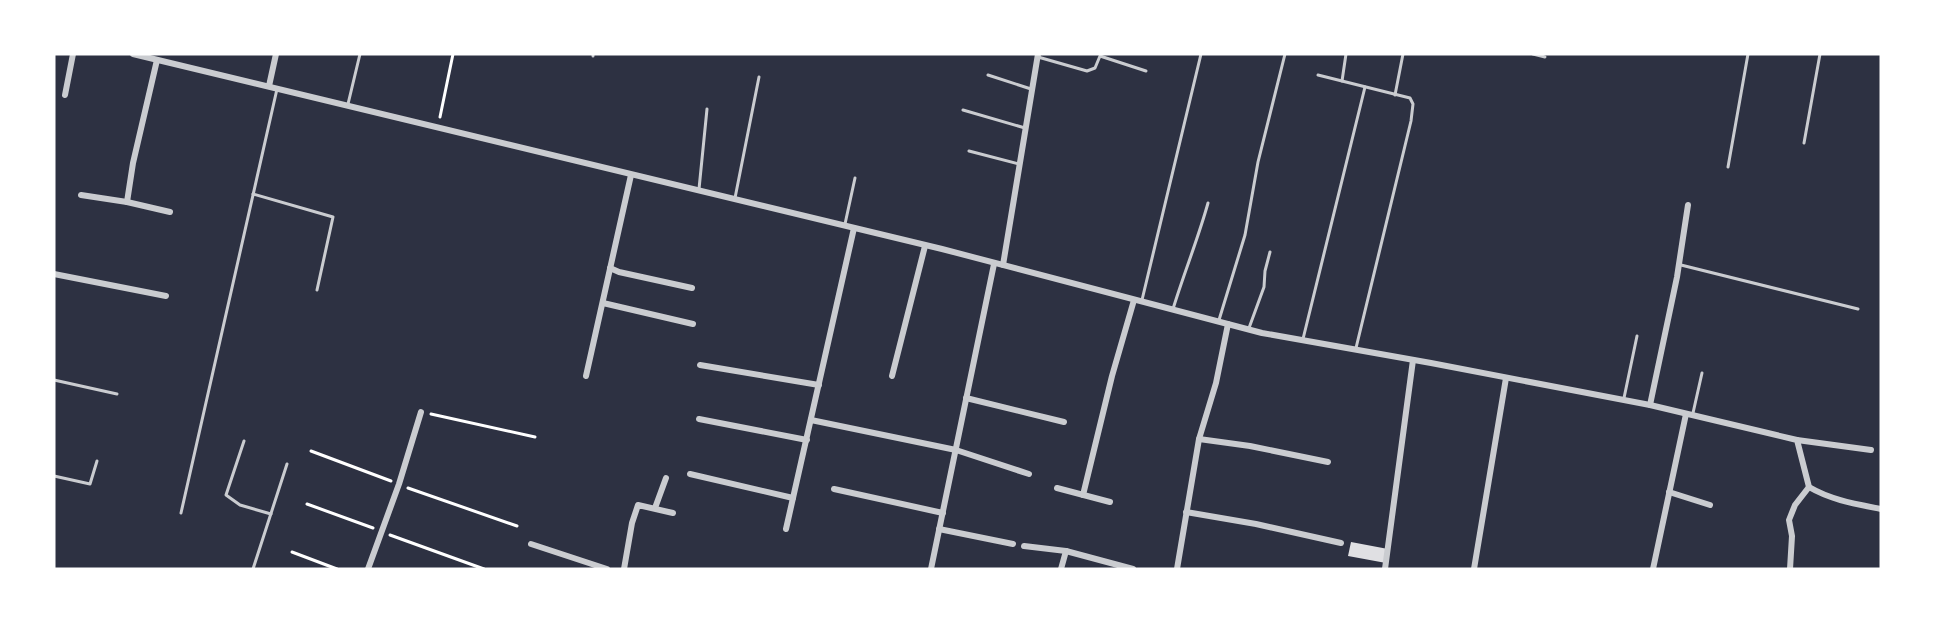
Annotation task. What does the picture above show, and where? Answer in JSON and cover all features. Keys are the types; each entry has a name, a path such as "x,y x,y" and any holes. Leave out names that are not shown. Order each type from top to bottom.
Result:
{"street":[{"path":"65,95 73,54"},
{"path":"133,54 149,56 942,249 1248,330 1650,405 1797,440 1871,450"},
{"path":"269,87 276,54"},
{"path":"1003,265 1038,56"},
{"path":"127,202 158,60"},
{"path":"586,376 631,174"},
{"path":"81,195 170,212"},
{"path":"1650,405 1679,264 1688,205"},
{"path":"786,529 854,228"},
{"path":"892,376 926,246"},
{"path":"931,569 994,264"},
{"path":"610,268 692,288"},
{"path":"54,274 166,296"},
{"path":"1083,495 1112,376 1134,300"},
{"path":"603,303 693,324"},
{"path":"1177,569 1199,439 1215,383 1228,324"},
{"path":"1385,569 1413,360"},
{"path":"700,365 819,385"},
{"path":"1474,569 1506,378"},
{"path":"966,398 1064,422"},
{"path":"368,569 399,484 421,412"},
{"path":"1653,569 1669,492 1689,414"},
{"path":"699,419 807,440"},
{"path":"811,420 956,450 1029,474"},
{"path":"1199,439 1251,446 1328,462"},
{"path":"1797,440 1809,487 1822,495 1841,501 1881,508"},
{"path":"690,474 793,498"},
{"path":"655,508 666,478"},
{"path":"1790,569 1792,536 1789,520 1795,505 1809,487"},
{"path":"1057,488 1110,502"},
{"path":"834,489 943,513"},
{"path":"1669,492 1710,505"},
{"path":"624,569 632,523 638,505 673,513"},
{"path":"1186,512 1256,524 1341,543"},
{"path":"939,529 1013,544"},
{"path":"531,544 607,569"},
{"path":"1024,546 1066,551 1133,569"},
{"path":"1061,569 1066,551"}],"lane":[{"path":"348,106 360,54"},
{"path":"1142,302 1201,54"},
{"path":"1219,321 1245,235 1258,162 1285,54"},
{"path":"1342,81 1346,54"},
{"path":"1395,95 1403,54"},
{"path":"1533,54 1545,57"},
{"path":"1728,167 1748,54"},
{"path":"1804,143 1820,54"},
{"path":"1038,56 1087,71 1095,68 1100,56 1146,71"},
{"path":"988,75 1031,89"},
{"path":"1318,75 1410,98 1412,101 1411,121 1356,351"},
{"path":"735,200 759,77"},
{"path":"1303,341 1365,87"},
{"path":"182,513 277,89"},
{"path":"699,191 707,109"},
{"path":"963,110 1026,128"},
{"path":"969,151 1020,165"},
{"path":"844,226 855,178"},
{"path":"252,193 333,217 318,290"},
{"path":"1173,309 1200,233 1208,202"},
{"path":"1248,330 1264,287 1270,252"},
{"path":"1679,264 1858,309"},
{"path":"1624,400 1636,336"},
{"path":"1689,414 1702,373"},
{"path":"54,380 117,394"},
{"path":"244,441 226,495 240,506 271,514"},
{"path":"54,476 90,484 97,461"},
{"path":"253,569 287,464"}],"path":[{"path":"437,127 453,54"},
{"path":"421,412 535,437"},
{"path":"311,451 517,526"},
{"path":"307,504 484,569"},
{"path":"292,552 337,569"}],"building":[{"path":"1351,542 1388,549 1386,563 1348,556"}]}
